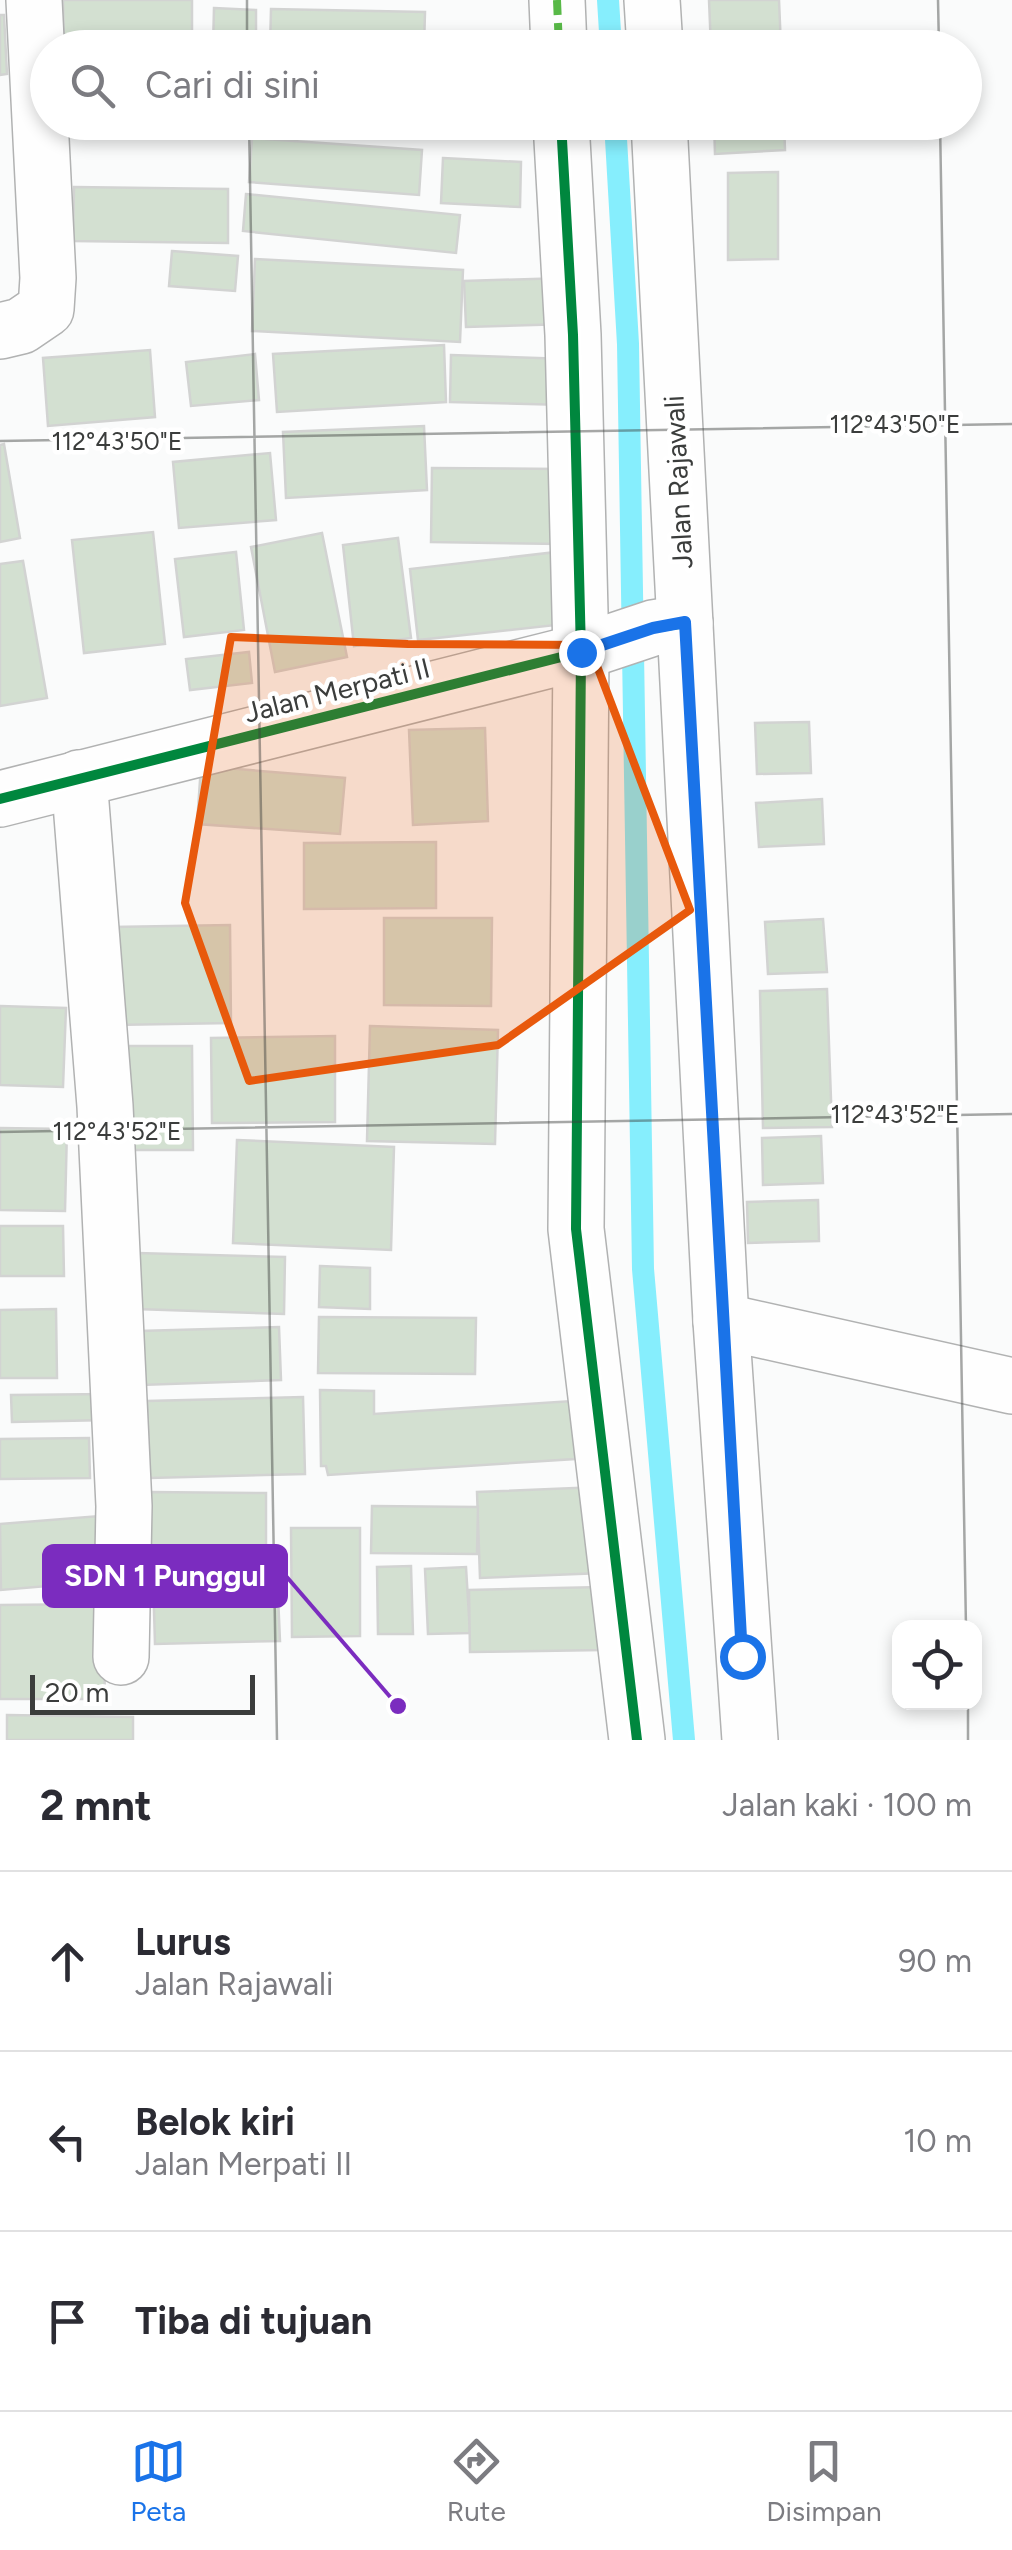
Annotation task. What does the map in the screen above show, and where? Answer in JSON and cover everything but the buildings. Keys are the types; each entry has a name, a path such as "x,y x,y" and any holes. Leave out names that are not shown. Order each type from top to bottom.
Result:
{"street":[{"path":"34,0 36,30"},
{"path":"557,0 558,30"},
{"path":"652,0 654,30"},
{"path":"0,330 22,326 46,310 41,140"},
{"path":"562,140 589,649 576,1230 638,1740"},
{"name":"Jalan Rajawali","path":"659,140 669,625 750,1740"},
{"name":"Jalan Merpati II","path":"0,799 589,649 669,625"},
{"path":"79,778 105,1106 123,1486 120,1657"},
{"path":"721,1321 1012,1386"}],"highlighted area":[{"path":"231,637 408,644 589,645 690,910 498,1045 249,1081 185,903"}],"waterway":[{"path":"608,0 610,30"},
{"path":"616,140 628,344 643,1269 684,1740"}],"marked path":[{"path":"557,0 558,30"}],"cycle path":[{"path":"562,140 573,335 581,652 576,1229 637,1740"},
{"path":"0,799 581,652 653,628 685,623"}],"place":[{"name":"SDN 1 Punggul","path":"398,1706"}],"route":[{"path":"581,652 653,628 685,622 742,1656"}]}
